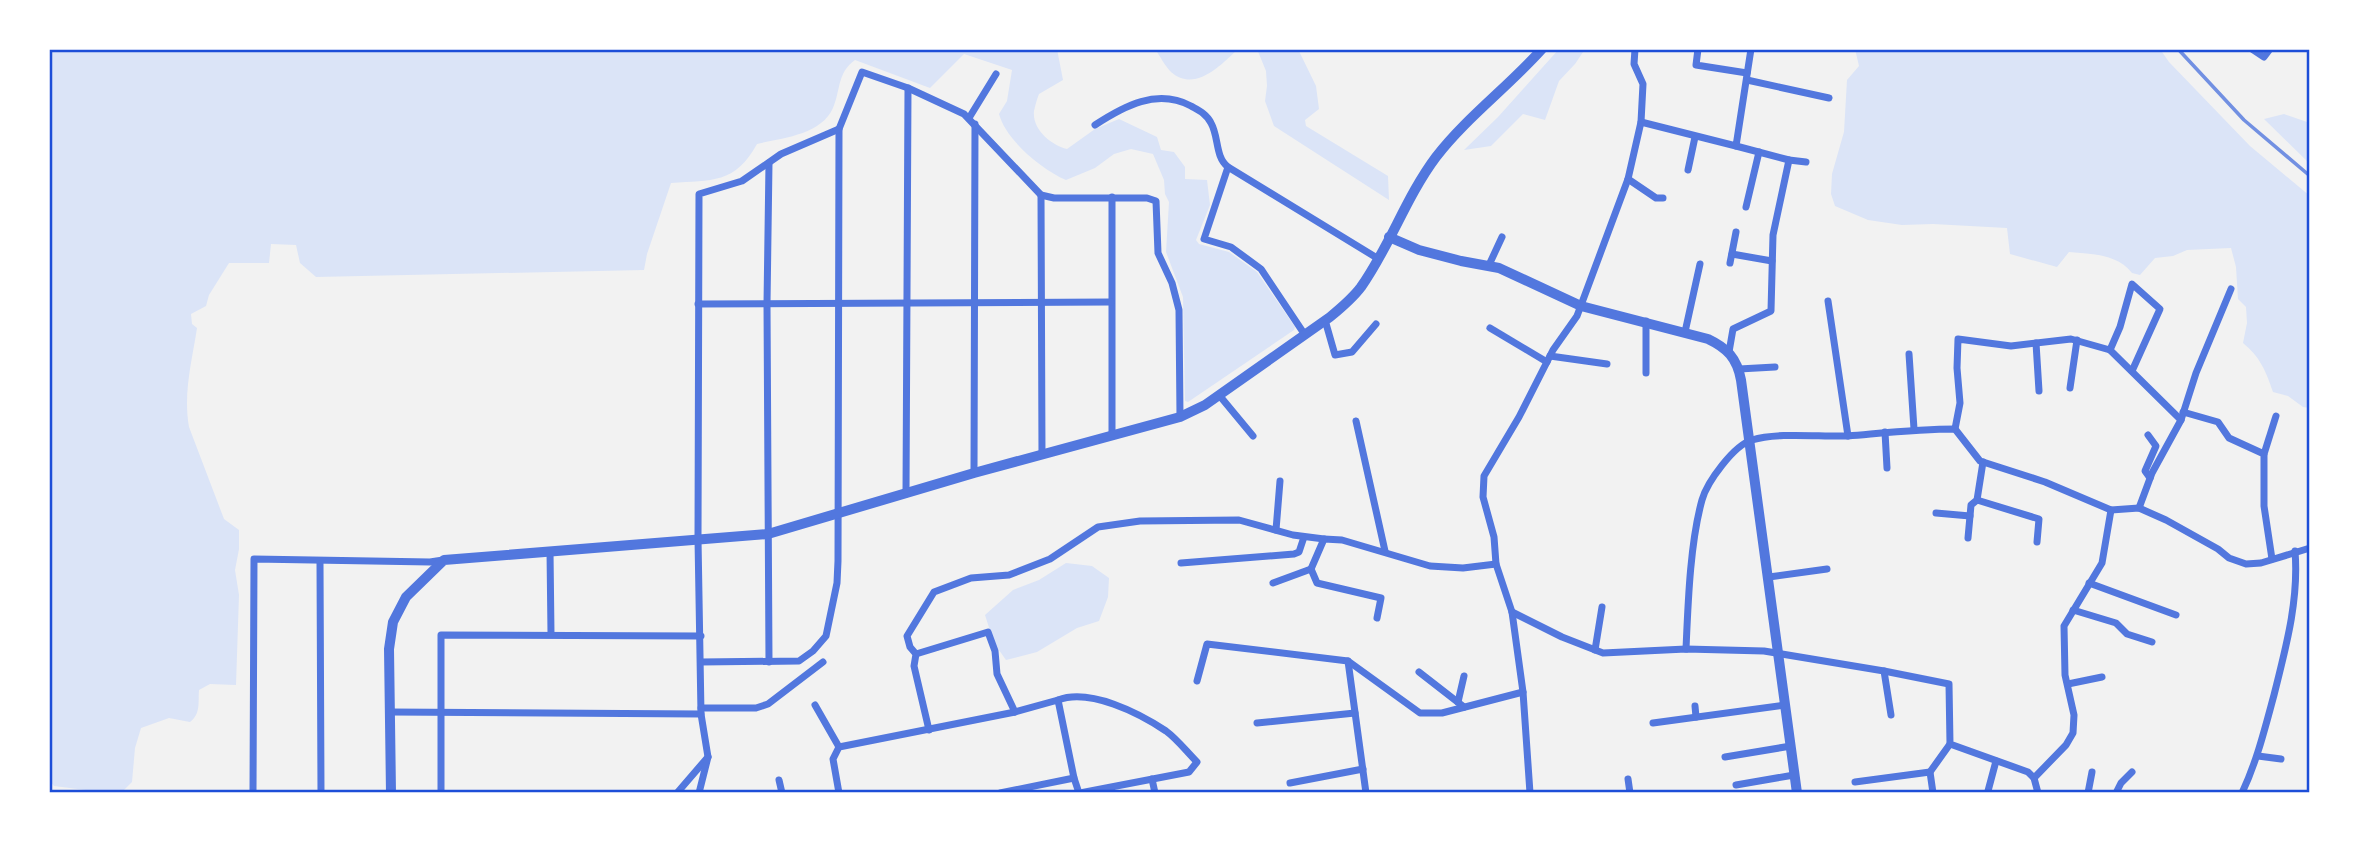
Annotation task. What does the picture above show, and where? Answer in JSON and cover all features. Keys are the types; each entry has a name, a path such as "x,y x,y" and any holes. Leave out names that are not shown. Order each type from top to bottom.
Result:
{"street":[{"path":"253,793 254,559 430,562 768,534 974,473 1180,417 1205,405 1349,301 1359,289 1417,185 1436,157 1460,129 1542,49"},
{"path":"1530,793 1523,692 1512,612 1496,564 1494,537 1483,497 1484,476 1519,417 1548,359 1577,316 1628,179 1642,122 1643,84 1634,64 1635,49"},
{"path":"1698,49 1696,65 1829,98"},
{"path":"1735,146 1751,49"},
{"path":"2252,49 2264,57 2270,49"},
{"path":"701,662 799,661 826,636 837,583 839,514 839,129 862,72 908,88 964,114 1041,195 1054,198 1147,198 1156,201 1158,253 1172,283 1179,310 1180,417"},
{"path":"969,118 996,74"},
{"path":"906,494 908,88"},
{"path":"1096,125 1117,111 1146,99 1179,100 1203,112 1211,123 1222,163 1377,258"},
{"path":"1642,122 1806,162"},
{"path":"974,473 975,124"},
{"path":"699,793 708,757 701,711 698,539 699,194 743,181 781,154 839,129"},
{"path":"1688,170 1695,137"},
{"path":"1746,208 1759,152"},
{"path":"1729,352 1733,329 1771,311 1773,235 1789,160"},
{"path":"769,163 769,662"},
{"path":"1228,167 1204,239 1231,247 1261,269 1305,335"},
{"path":"1628,179 1656,198 1663,198"},
{"path":"1041,195 1042,455"},
{"path":"1112,197 1112,435"},
{"path":"1730,264 1735,232"},
{"path":"1389,237 1419,250 1489,265 1581,306 1685,332 1714,342 1729,352 1739,369 1750,440 1797,793"},
{"path":"1489,265 1502,237"},
{"path":"1732,254 1772,261"},
{"path":"1685,332 1700,264"},
{"path":"2110,350 2120,327 2132,284 2160,309 2132,371"},
{"path":"2138,508 2150,478 2182,416 2196,373 2231,289"},
{"path":"1828,301 1848,436"},
{"path":"698,304 1111,302"},
{"path":"1325,320 1335,355 1352,352 1376,324"},
{"path":"1646,321 1646,373"},
{"path":"1490,328 1548,359 1607,364"},
{"path":"2264,454 2228,438 2218,422 2182,416 2110,350 2071,339 2011,346 1958,339 1960,403 1955,429 1980,461 2045,482 2111,510 2138,508 2166,520 2230,558 2246,564 2310,548"},
{"path":"2070,388 2077,340"},
{"path":"2036,343 2039,391"},
{"path":"1909,354 1914,429"},
{"path":"1739,369 1775,367"},
{"path":"1219,395 1252,436"},
{"path":"2272,559 2264,506 2264,454 2276,416"},
{"path":"1356,421 1385,551"},
{"path":"1686,649 1688,607 1702,498 1713,478 1736,448 1750,440 1765,437 1848,436 1914,429 1955,429"},
{"path":"1885,432 1887,468"},
{"path":"2148,435 2156,446 2145,471 2150,478"},
{"path":"1968,538 1971,505 1977,499 1983,462"},
{"path":"1276,530 1279,481"},
{"path":"1977,499 2039,520 2037,542"},
{"path":"2034,778 2066,745 2073,733 2074,715 2065,675 2064,626 2102,563 2111,510"},
{"path":"1936,513 1970,516"},
{"path":"916,654 910,647 907,636 934,592 971,578 1009,575 1049,559 1098,527 1140,521 1239,520 1304,537 1342,540 1430,566 1463,568 1496,564"},
{"path":"1181,563 1294,554 1299,552 1304,537"},
{"path":"1273,583 1311,569 1324,540"},
{"path":"550,551 551,635"},
{"path":"2242,793 2258,756 2286,648 2297,589 2295,551"},
{"path":"391,793 389,649 393,622 406,597 444,560"},
{"path":"320,562 321,793"},
{"path":"1311,569 1317,583 1381,598 1377,618"},
{"path":"1769,577 1827,569"},
{"path":"2089,583 2176,615"},
{"path":"1595,650 1602,607"},
{"path":"2073,610 2116,623 2127,634 2152,642"},
{"path":"1512,612 1603,653 1686,649 1778,653 1949,684 1950,744 1930,772 1933,793"},
{"path":"916,654 988,632 995,651 997,674 1015,712"},
{"path":"441,793 440,635 701,636"},
{"path":"1197,681 1207,644 1348,661 1420,713 1442,713 1461,705 1523,692"},
{"path":"916,654 914,666 929,730"},
{"path":"1348,661 1367,793"},
{"path":"390,712 701,711 756,708 768,704 823,662"},
{"path":"1884,671 1891,715"},
{"path":"1419,672 1461,705"},
{"path":"1461,705 1464,676"},
{"path":"2068,684 2102,677"},
{"path":"839,747 1015,712 1070,695 1122,707 1168,732 1197,762 1189,772 1080,793 1074,778 1058,700"},
{"path":"815,705 839,747"},
{"path":"1653,723 1785,705"},
{"path":"1695,706 1696,717"},
{"path":"1257,723 1355,713"},
{"path":"1950,744 2028,772 2034,778 2038,793"},
{"path":"1725,757 1791,746"},
{"path":"839,747 833,760 839,793"},
{"path":"2258,756 2281,760"},
{"path":"677,793 708,757"},
{"path":"1988,791 1996,761"},
{"path":"1290,783 1363,769"},
{"path":"1855,782 1930,772"},
{"path":"2088,793 2092,772"},
{"path":"2116,793 2132,772"},
{"path":"1735,785 1794,775"},
{"path":"1005,792 1074,778"},
{"path":"1152,779 1155,793"},
{"path":"1628,779 1630,793"},
{"path":"779,780 782,793"}],"shaded area":[{"path":"49,49 1057,49 1063,80 1039,94 1034,111 1036,124 1044,136 1067,149 1095,129 1119,119 1157,137 1161,150 1174,152 1185,167 1185,179 1207,180 1210,205 1196,240 1199,244 1229,252 1257,272 1295,327 1188,402 1185,401 1183,297 1166,252 1169,202 1165,194 1164,180 1153,154 1131,149 1114,154 1095,168 1066,180 1056,175 1026,153 1003,124 999,114 1007,101 1012,70 964,54 930,88 855,60 845,70 833,108 820,124 800,134 757,144 740,167 721,177 671,183 644,270 316,277 300,263 296,245 271,244 269,263 229,263 209,295 206,306 191,314 192,324 197,328 188,389 189,427 224,519 239,530 235,570 239,595 236,685 210,684 199,690 197,712 190,722 169,718 141,728 135,748 132,782 124,790 109,793 54,786 49,780"},
{"path":"1155,49 1238,49 1216,69 1189,80 1171,72"},
{"path":"1257,49 1298,49 1316,86 1319,109 1305,120 1306,126 1388,176 1389,200 1274,126 1265,101 1266,71"},
{"path":"1559,49 1585,49 1559,81 1545,120 1523,114 1491,146 1464,150 1498,117"},
{"path":"1855,49 2160,49 2169,62 2250,146 2310,196 2310,408 2303,407 2288,396 2273,392 2262,365 2243,343 2247,323 2246,307 2238,299 2236,267 2231,248 2187,250 2173,256 2155,258 2140,275 2132,273 2112,259 2087,253 2069,252 2057,267 2010,254 2007,228 1902,225 1868,220 1835,206 1831,194 1832,174 1844,132 1847,80 1859,66"},
{"path":"2284,114 2310,123 2310,164 2264,119"},
{"path":"1066,563 1092,566 1109,578 1108,597 1099,621 1077,628 1037,652 1006,660 994,643 985,615 1013,590 1039,580"}],"railway":[{"path":"2178,49 2244,120 2310,176"}]}
